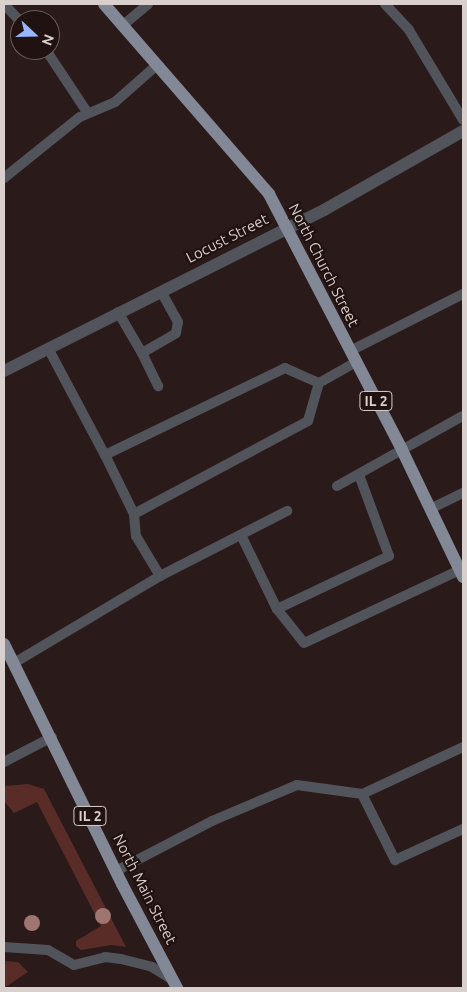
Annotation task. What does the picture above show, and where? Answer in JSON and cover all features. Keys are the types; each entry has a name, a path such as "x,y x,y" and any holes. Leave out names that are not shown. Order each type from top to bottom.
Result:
{"main road":[{"name":"North Church Street","path":"104,4 269,194 402,450 462,574"},
{"name":"North Main Street","path":"4,644 175,984"}],"street":[{"name":"Locust Street","path":"4,370 286,226 324,210 463,131"}],"lane":[{"path":"122,26 148,4"},
{"path":"385,4 409,30 463,120"},
{"path":"53,60 88,112"},
{"path":"4,178 88,112 115,102 156,65"},
{"path":"142,353 176,333 178,322 161,290"},
{"path":"134,514 308,422 319,383 353,356 463,294"},
{"path":"118,312 142,353 158,386"},
{"path":"48,348 134,514 136,536 160,576"},
{"path":"105,455 285,368 319,383"},
{"path":"337,486 463,416"},
{"path":"277,609 388,556 359,475"},
{"path":"430,509 463,493"},
{"path":"14,663 160,576 287,511"},
{"path":"241,535 277,609 304,643 462,574"},
{"path":"4,762 52,737"},
{"path":"116,870 212,821 297,785 362,794 463,747"},
{"path":"362,794 395,860 463,829"},
{"path":"4,946 48,950 74,965 105,957 121,959 152,967 175,984"}],"shaded area":[{"path":"28,784 44,789 126,947 111,945 81,950 76,946 76,941 101,926 37,802 14,813 4,801 4,786"},
{"path":"4,961 18,962 28,972 4,988"}]}
